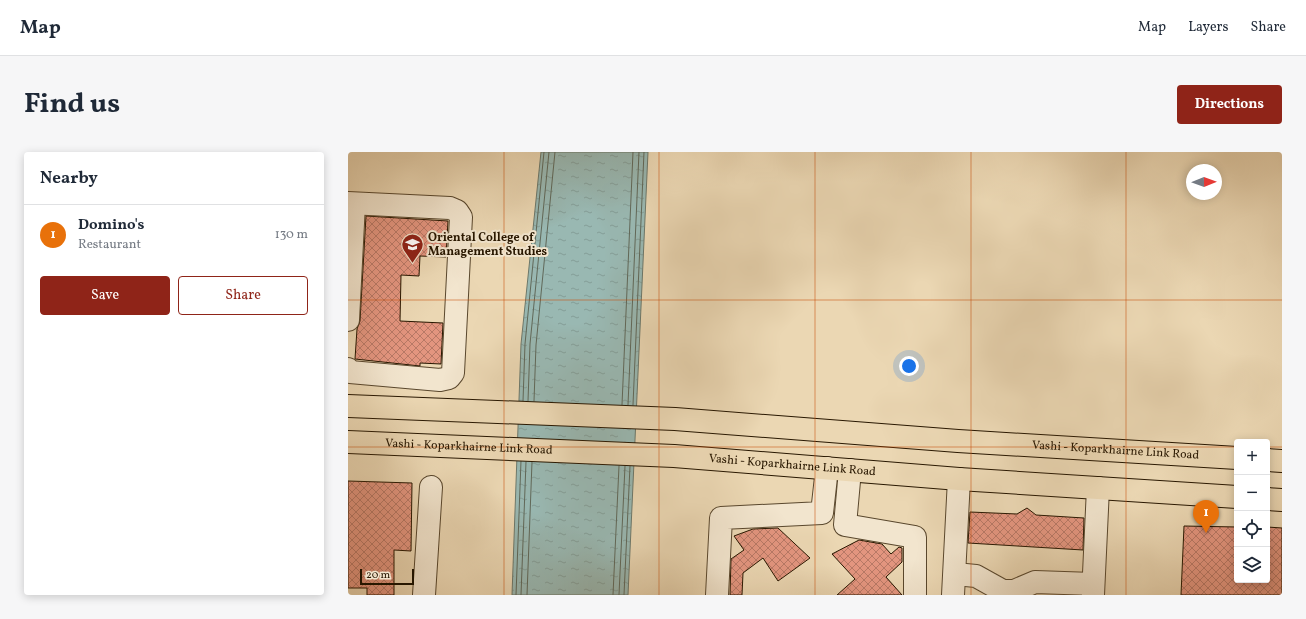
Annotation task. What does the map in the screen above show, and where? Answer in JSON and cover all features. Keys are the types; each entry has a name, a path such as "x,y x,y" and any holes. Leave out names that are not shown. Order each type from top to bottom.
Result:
{"main road":[{"name":"Vashi - Koparkhairne Link Road","path":"348,406 653,418 958,441 1234,458"},
{"name":"Vashi - Koparkhairne Link Road","path":"348,442 651,454 959,479 1234,497"},
{"path":"1270,460 1282,461"},
{"path":"1270,499 1282,500"}],"street":[{"path":"348,320 351,204 450,208 457,211 461,217 453,373 449,378 440,380 350,372 348,369"},
{"path":"717,595 721,518 822,513 827,468"},
{"path":"850,470 846,525 915,537 915,595"},
{"path":"959,479 957,494 954,584 976,576 1003,591 1014,591 1035,582 1093,590 1098,488"},
{"path":"424,595 432,487"}],"water":[{"path":"541,152 648,152 628,595 512,595 521,344"}],"building":[{"path":"366,216 448,221 446,257 420,256 419,276 401,275 400,321 443,323 441,364 420,363 420,366 355,359 357,329 360,321"},
{"path":"348,481 412,483 411,551 394,550 394,595 367,595 367,588 348,588"},
{"path":"1027,508 1036,515 1084,518 1083,550 968,543 970,512 1017,514"},
{"path":"1184,526 1234,527 1234,583 1270,583 1270,527 1282,528 1282,595 1181,595"},
{"path":"778,528 810,558 778,581 763,558 743,573 742,595 730,595 731,559 744,550 734,536 753,529"},
{"path":"859,540 882,544 891,554 899,547 902,548 902,562 886,577 902,595 837,595 855,579 832,554"}],"place":[{"name":"Oriental College of Management Studies","path":"413,264"},
{"name":"Domino's","path":"1206,533"}]}
